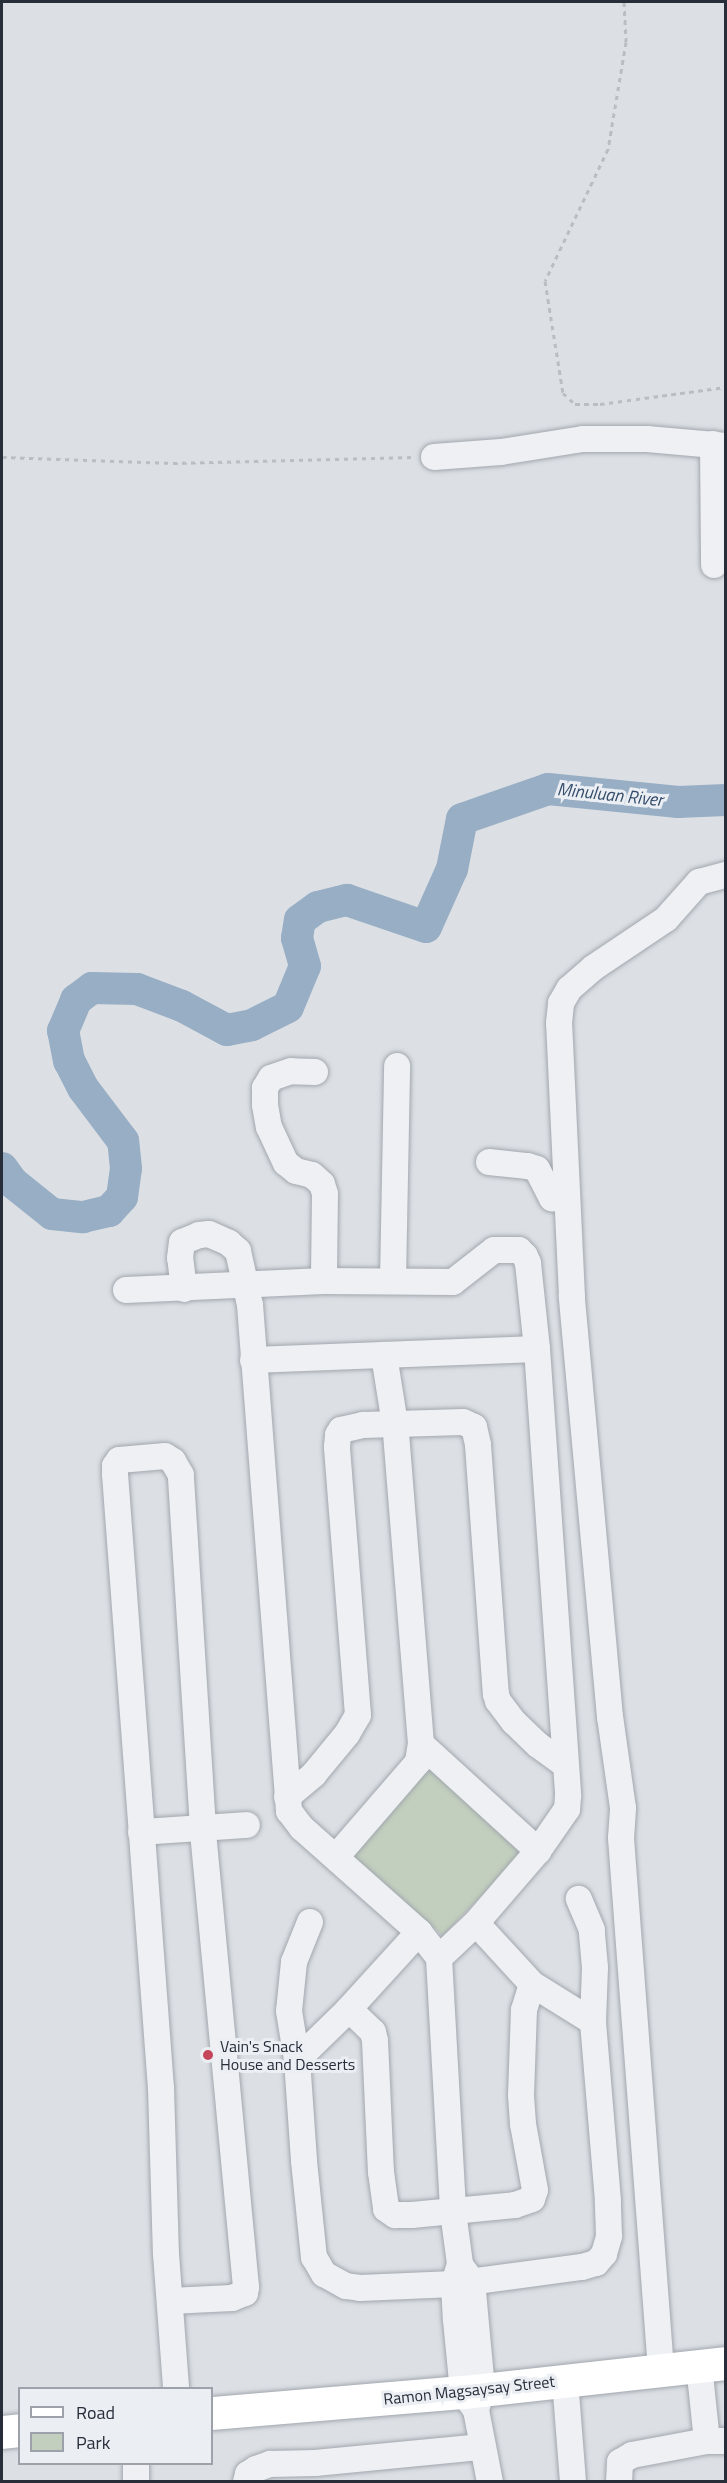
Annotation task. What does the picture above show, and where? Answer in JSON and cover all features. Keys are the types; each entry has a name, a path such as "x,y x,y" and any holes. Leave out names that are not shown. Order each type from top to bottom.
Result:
{"main road":[{"name":"Ramon Magsaysay Street","path":"213,2413 474,2397 565,2380 712,2364"},
{"path":"2,2432 18,2430"}],"street":[{"path":"434,457 501,452 584,440 647,439 719,445 714,565"},
{"path":"661,2370 621,1838 623,1808 610,1717 580,1401 566,1200 559,1023 561,1003 569,989 593,968 666,919 699,882 726,875"},
{"path":"393,1281 397,1066"},
{"path":"315,1072 291,1071 271,1078 265,1088 265,1105 269,1127 286,1163 296,1171 312,1175 322,1184 325,1194 324,1281"},
{"path":"489,1162 537,1169 552,1198 566,1200"},
{"path":"183,1289 180,1258 183,1242 189,1238 209,1234 238,1251 246,1284 253,1360 289,1811 293,1820 419,1932 439,1958 453,2212 474,2397 490,2481"},
{"path":"126,1290 324,1281 453,1282 494,1250 519,1250 528,1263 537,1349 566,1765 567,1809 538,1851 476,1923 439,1958"},
{"path":"253,1360 537,1349"},
{"path":"336,1857 418,1762 421,1744 395,1424 384,1355"},
{"path":"287,1797 314,1774 358,1715 338,1435 346,1429 363,1425 463,1422 474,1427 477,1433 496,1694 498,1701 514,1722 538,1745 566,1765"},
{"path":"170,2301 232,2298 241,2296 246,2287 203,1827 181,1475 173,1461 165,1456 119,1460 115,1466 161,2088 170,2301 176,2387"},
{"path":"421,1744 538,1851"},
{"path":"141,1832 247,1825"},
{"path":"310,1922 294,1962 290,2011 297,2060 314,2258 324,2274 346,2286 360,2288 462,2276 582,2267 596,2263 604,2254 609,2236 608,2201 593,2022 595,1968 592,1930 579,1899"},
{"path":"476,1923 532,1984 593,2022"},
{"path":"297,2060 349,2009 419,1932"},
{"path":"349,2009 373,2032 375,2041 381,2172 386,2209 395,2214 412,2215 526,2203 532,2199 535,2190 522,2124 524,2010 532,1984"},
{"path":"619,2481 620,2462 632,2455 716,2441 712,2364"},
{"path":"565,2380 573,2481"},
{"path":"246,2481 248,2474 270,2464 315,2463 483,2446"},
{"path":"136,2465 136,2481"}],"path":[{"path":"624,2 626,42 608,149 545,281 563,393 575,405 600,404 726,387"},
{"path":"2,457 173,463 434,457"}],"green space":[{"path":"434,1759 528,1847 443,1936 352,1855"}],"waterway":[{"name":"Minuluan River","path":"2,1168 12,1182 52,1214 83,1217 109,1211 122,1197 126,1168 123,1141 83,1088 69,1061 63,1031 76,1000 92,988 137,989 182,1006 227,1030 252,1025 288,1007 305,966 297,938 300,920 318,907 347,900 426,927 452,869 462,819 548,789 678,802 726,800"}],"place":[{"name":"Vain's Snack House and Desserts","path":"208,2055"}]}
